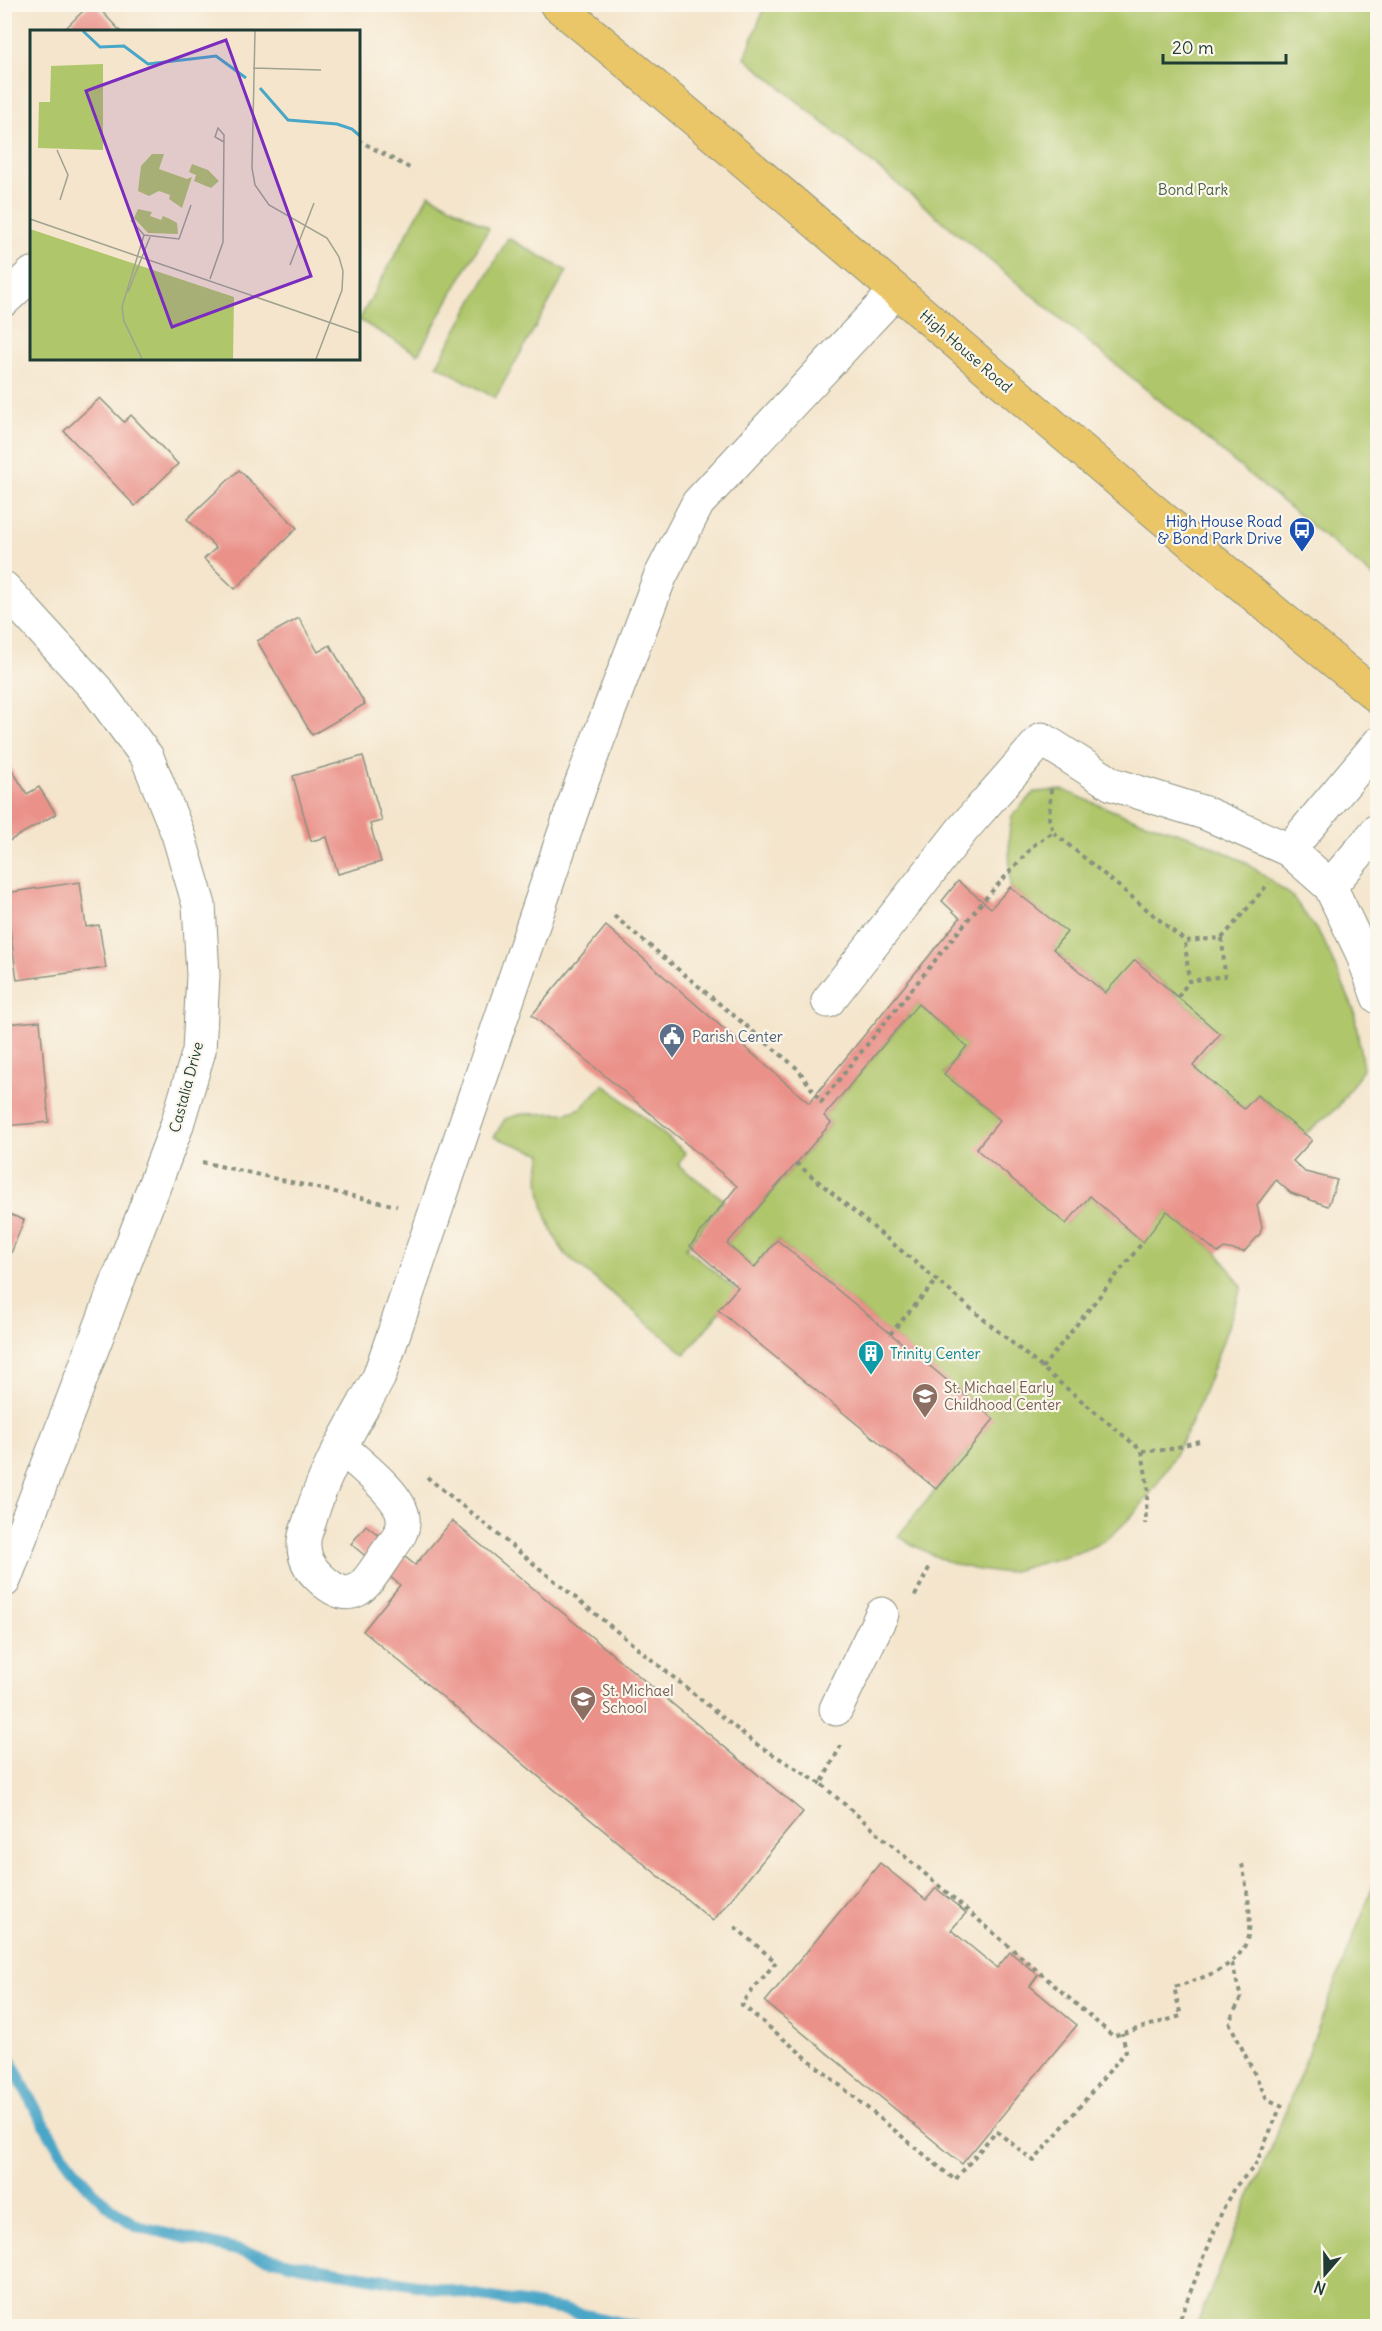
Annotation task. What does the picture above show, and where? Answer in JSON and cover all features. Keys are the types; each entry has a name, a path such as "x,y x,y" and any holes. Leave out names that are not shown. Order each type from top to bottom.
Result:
{"main road":[{"name":"High House Road","path":"556,4 746,160 1113,479 1377,697"}],"street":[{"path":"4,300 30,276"},
{"path":"341,1447 379,1377 584,776 660,577 698,503 896,291"},
{"name":"Castalia Drive","path":"4,588 97,690 147,757 178,834 199,906 203,975 199,1051 176,1128 4,1581"},
{"path":"828,1001 963,830 1042,739 1112,784 1205,813 1282,863 1330,886 1362,953 1377,997"},
{"path":"1282,863 1377,744"},
{"path":"1330,886 1377,830"},
{"path":"840,1724 882,1614"}],"path":[{"path":"360,141 413,170"},
{"path":"1051,789 1049,818 1053,832 1185,941 1190,981 1178,997"},
{"path":"1190,981 1225,976 1222,938 1282,863"},
{"path":"1185,941 1222,938"},
{"path":"201,1162 434,1215"},
{"path":"796,1163 1142,1451 1149,1488 1145,1524"},
{"path":"1042,1368 1143,1242"},
{"path":"890,1334 937,1280"},
{"path":"1142,1451 1167,1450 1199,1441"},
{"path":"421,1471 753,1742 821,1784 1113,2036 1180,2016 1174,1987 1230,1967 1248,1942 1250,1905 1242,1864"},
{"path":"913,1600 931,1564"},
{"path":"821,1784 840,1724"},
{"path":"735,1927 776,1962 741,2004 955,2180 996,2131 1034,2161 1126,2051 1122,2033"},
{"path":"1232,1963 1241,1998 1229,2022 1267,2099 1287,2108"},
{"path":"1177,2326 1223,2209 1233,2188 1254,2166 1281,2106"}],"green space":[{"name":"Bond Park","path":"765,5 1377,5 1377,580 745,58"},
{"path":"429,194 489,228 418,354 360,321"},
{"path":"508,238 567,271 495,398 437,365"},
{"path":"1063,790 1126,816 1195,838 1245,862 1292,896 1323,939 1354,1010 1363,1069 1338,1107 1305,1134 1258,1095 1244,1109 1193,1066 1220,1034 1136,960 1105,993 1053,949 1066,932 1010,887 1009,835 1012,816 1034,792"},
{"path":"918,1004 967,1046 944,1074 1000,1120 1066,1224 1090,1196 1142,1241 1167,1211 1218,1253 1242,1287 1206,1388 1191,1422 1175,1455 1156,1485 1134,1513 1109,1537 1095,1546 1010,1571 987,1571 960,1566 934,1556 898,1536 993,1419 777,1240 754,1268 727,1244 831,1123 824,1116"},
{"path":"604,1084 686,1153 678,1165 724,1200 686,1248 737,1291 685,1354 565,1254 543,1206 539,1180 542,1154 494,1137 505,1119 522,1114 567,1113 581,1108"},
{"path":"1377,1876 1377,2326 1196,2326 1287,2108"}],"building":[{"path":"90,4 95,4 119,30 64,30"},
{"path":"100,398 124,422 131,415 178,464 135,506 64,431"},
{"path":"239,470 297,528 235,589 204,559 216,548 187,519"},
{"path":"299,618 318,652 330,645 365,704 312,735 257,641"},
{"path":"363,756 382,821 370,824 381,862 338,874 327,837 311,841 293,776"},
{"path":"4,757 27,794 39,787 56,814 4,844"},
{"path":"958,881 991,908 1010,887 1067,932 1053,949 1105,993 1135,960 1220,1034 1193,1066 1244,1109 1257,1095 1312,1140 1293,1161 1305,1172 1337,1180 1328,1206 1291,1193 1276,1180 1257,1205 1262,1227 1260,1234 1244,1252 1224,1248 1218,1253 1167,1211 1143,1242 1090,1196 1066,1224 976,1149 1000,1120 944,1074 967,1046 918,1004 824,1116 831,1123 727,1244 754,1268 777,1240 994,1419 936,1489 718,1310 738,1287 690,1246 737,1186 532,1015 606,926 809,1103 960,918 942,901"},
{"path":"80,882 86,927 99,925 106,968 17,980 5,893"},
{"path":"40,1021 49,1122 4,1126 4,1024"},
{"path":"4,1212 24,1220 5,1269 4,1269"},
{"name":"St. Michael School","path":"452,1521 803,1812 713,1921 363,1631 400,1585 351,1544 366,1525 415,1565"},
{"path":"880,1863 926,1900 936,1888 966,1913 951,1930 997,1968 1010,1952 1038,1975 1030,1986 1077,2025 962,2164 765,2002"}],"waterway":[{"path":"4,2049 44,2124 74,2170 113,2210 137,2226 298,2265 564,2310 633,2326"}],"place":[{"name":"High House Road & Bond Park Drive","path":"1302,553"},
{"name":"Parish Center","path":"672,1059"},
{"name":"Trinity Center","path":"871,1376"},
{"name":"St. Michael Early Childhood Center","path":"925,1419"},
{"name":"St. Michael School","path":"583,1722"}]}
